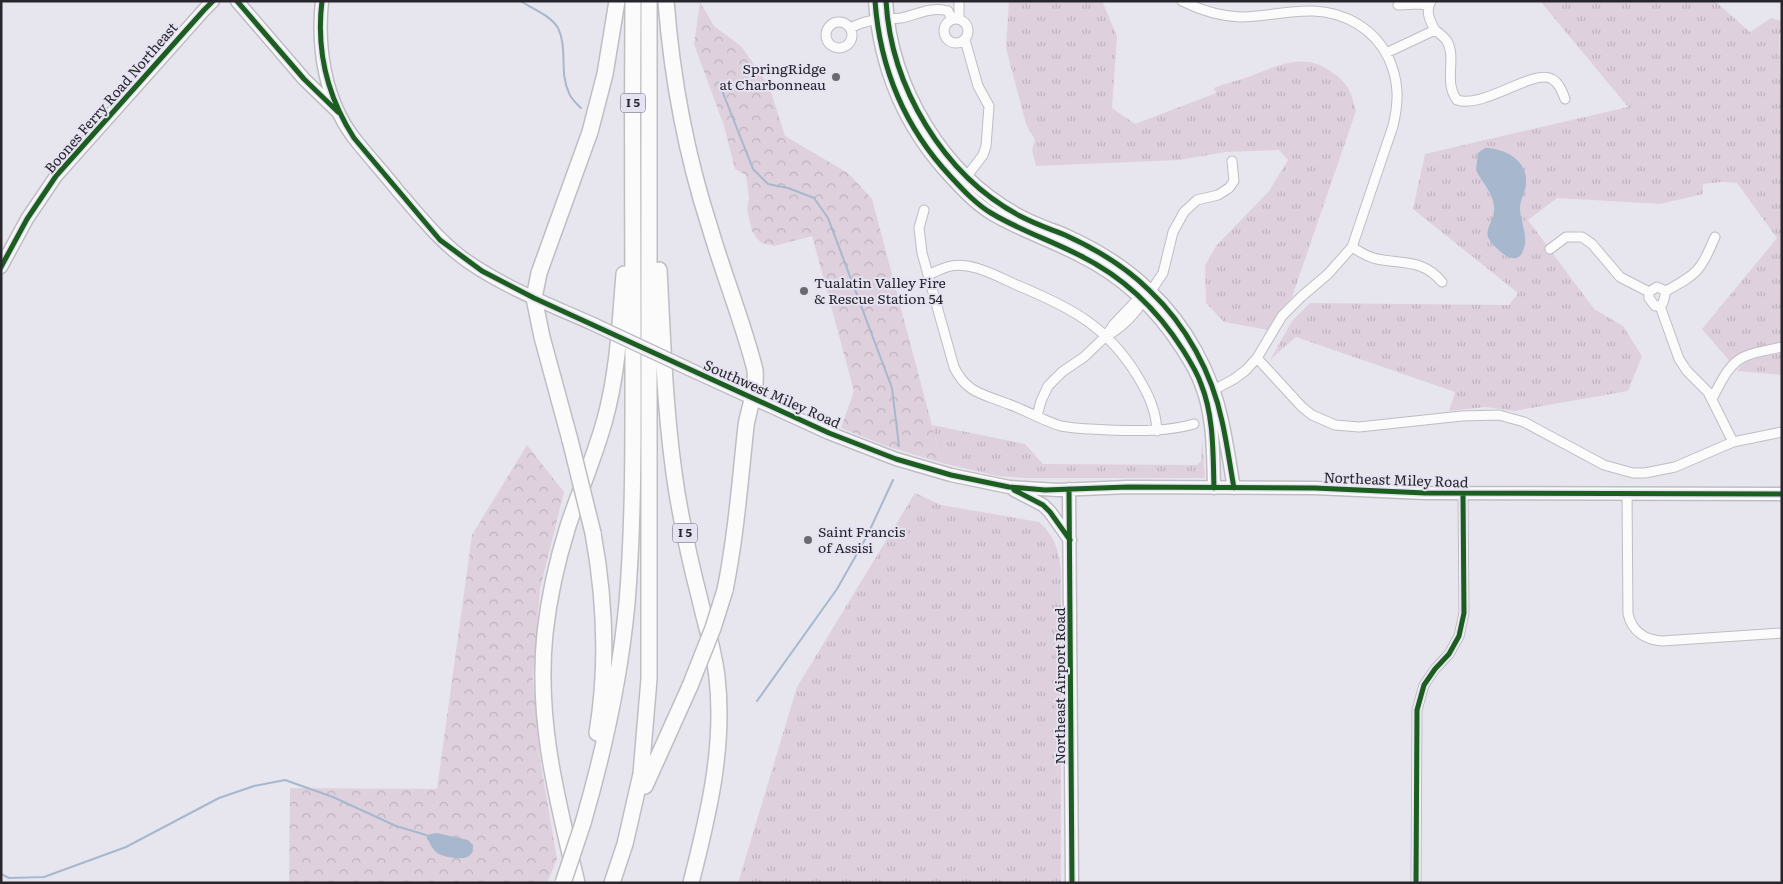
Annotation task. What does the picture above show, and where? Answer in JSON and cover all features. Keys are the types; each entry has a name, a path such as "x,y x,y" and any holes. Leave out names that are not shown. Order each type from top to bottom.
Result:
{"highway":[{"name":"I 5","path":"590,800 589,772 601,705 604,644 600,576 593,533 542,337 534,298 539,273 590,132 605,74 617,1"},
{"name":"I 5","path":"563,883 599,767 617,679 629,570 633,474 633,1"},
{"name":"I 5","path":"612,883 642,774 649,679 649,1"},
{"name":"I 5","path":"631,819 690,686 713,628 725,590 734,536 747,423 754,398 756,380 752,360 710,229 687,145 674,84 666,1"},
{"name":"I 5","path":"650,179 659,265 664,367 673,464 682,523 715,664 718,694 719,726 716,768 710,804 691,883"},
{"name":"I 5","path":"577,883 548,755 543,698 544,649 548,612 560,552 602,431 609,404 618,346 625,260 633,205"}],"street":[{"name":"Boones Ferry Road Northeast","path":"1,267 26,219 56,176 214,1"},
{"path":"237,1 309,84 340,113"},
{"path":"322,1 319,32 322,62 340,113"},
{"path":"875,1 910,95 925,123 946,152 963,181 1008,209 1100,253 1122,267 1147,295 1172,316 1190,340 1200,359 1209,392 1222,421 1234,488"},
{"path":"882,18 886,1"},
{"path":"959,1 956,19 945,26 945,36 953,43 965,40"},
{"path":"1182,1 1210,12 1228,16 1252,17 1313,11 1337,15 1361,26 1372,34 1386,53 1397,84 1397,109 1352,247 1328,274 1282,316 1257,358 1240,376 1209,392"},
{"path":"1398,5 1430,3 1428,14 1435,30 1446,39 1449,46 1450,80 1453,95 1457,100 1469,102 1487,97 1539,77 1552,79 1565,99"},
{"path":"850,28 882,18 900,18 936,9 948,11 956,19 967,24 969,30 965,40 975,80 989,106 986,146 983,155 963,181"},
{"path":"1386,53 1435,30"},
{"name":"Southwest Miley Road","path":"340,113 354,138 440,240 482,271 534,298 829,432 896,459 951,475 1009,487"},
{"path":"1037,416 1048,386 1062,372 1084,357 1106,336 1117,330 1140,306 1166,265 1169,242 1184,212 1197,200 1218,195 1229,188 1234,181 1232,161"},
{"path":"924,210 920,219 920,237 929,274 954,367 962,380 971,389 982,396 1006,403 1062,426 1080,429 1157,431 1194,424"},
{"path":"1550,249 1566,237 1582,237 1592,244 1620,277 1649,292"},
{"path":"1660,306 1663,303 1666,291 1696,273 1715,237"},
{"path":"1352,247 1366,256 1377,259 1414,263 1437,276 1442,282"},
{"path":"929,274 952,266 976,268 1069,309 1106,336 1134,370 1155,410 1157,431"},
{"path":"1649,292 1657,287 1666,291"},
{"path":"1649,292 1649,298 1652,303 1660,306"},
{"path":"1660,306 1679,359 1712,399 1733,442"},
{"path":"1712,399 1731,368 1741,359 1752,354 1782,348"},
{"path":"1257,358 1302,407 1312,415 1335,425 1359,427 1462,416 1499,415 1524,422 1604,465 1633,473 1675,468 1733,442 1782,432"},
{"path":"1209,392 1214,488"},
{"path":"1009,487 1043,505 1056,519 1070,541"},
{"name":"Northeast Miley Road","path":"1009,487 1045,490 1128,487 1315,488 1400,493 1464,494 1782,494"},
{"name":"Northeast Airport Road","path":"1069,489 1072,883"},
{"path":"1416,883 1418,701 1429,676 1455,646 1462,626 1464,494"},
{"path":"1627,494 1628,614 1630,622 1640,634 1647,638 1662,641 1782,633"}],"green space":[{"path":"1009,1 1102,1 1117,36 1112,108 1135,124 1216,93 1214,88 1218,86 1290,62 1311,62 1321,66 1332,72 1346,85 1351,93 1356,111 1292,297 1278,313 1268,330 1224,322 1206,303 1205,266 1216,246 1269,191 1288,160 1279,150 1226,152 1179,160 1036,166 1032,150 1035,140 1026,124 1006,48"},
{"path":"1540,1 1715,1 1750,32 1771,18 1782,21 1782,33 1779,34 1780,76 1782,80 1782,343 1761,347 1748,352 1731,363 1702,329 1777,238 1737,183 1722,182 1703,184 1703,194 1660,204 1557,198 1528,220 1594,309 1623,326 1642,356 1628,391 1514,411 1486,407 1449,411 1455,392 1296,337 1270,360 1292,321 1310,303 1509,305 1518,293 1413,209 1425,154 1628,107"},
{"path":"700,2 714,26 741,46 769,86 785,136 848,173 872,199 942,463 886,446 841,428 854,391 812,236 774,246 762,243 752,231 747,209 749,198 746,175 735,169 724,126 694,44"},
{"path":"1782,353 1782,375 1737,371 1751,360"},
{"path":"932,425 1025,444 1043,464 1197,465 1201,461 1202,438 1205,478 1025,478 997,476 942,463"},
{"path":"527,445 564,492 540,589 533,678 540,759 557,859 547,883 289,883 290,788 437,789 472,535"},
{"path":"915,493 941,505 1039,522 1049,533 1055,544 1061,571 1061,883 738,883 797,687"}],"water":[{"path":"1485,148 1507,153 1519,162 1526,175 1526,186 1520,208 1525,242 1520,256 1515,258 1498,250 1489,239 1488,228 1494,211 1493,202 1476,170 1478,153"},
{"path":"437,833 468,840 473,845 471,854 466,857 457,858 437,853 426,835"}],"waterway":[{"path":"520,1 546,16 558,28 563,44 566,85 571,97 581,108"},
{"path":"719,83 753,169 768,184 788,188 814,198 828,218 892,388 899,446"},
{"path":"757,701 837,589 867,536 893,480"},
{"path":"1,874 9,878 44,877 126,847 219,798 254,786 285,780 333,797 396,826 426,835"}],"cycle path":[{"path":"1,267 27,219 56,176 213,1"},
{"path":"237,1 304,79 338,112"},
{"path":"322,1 322,55 330,89 337,106 354,138 440,240 482,271 534,298 829,433 896,459 951,475 1009,487 1045,490 1128,487 1315,488 1425,493 1782,494"},
{"path":"875,1 883,50 889,74 898,96 920,138 951,177 965,192 991,213 1012,225 1057,244 1111,273 1138,295 1173,335 1195,371 1205,396 1211,422 1214,488"},
{"path":"886,1 890,33 898,65 910,96 926,125 945,153 967,177 992,199 1020,216 1077,240 1121,266 1141,282 1163,304 1186,334 1212,385 1218,403 1234,488"},
{"path":"1069,489 1072,883"},
{"path":"1014,490 1043,505 1070,540"},
{"path":"1416,883 1417,710 1424,685 1449,654 1459,636 1464,613 1463,494"}],"place":[{"name":"SpringRidge at Charbonneau","path":"836,77"},
{"name":"Tualatin Valley Fire & Rescue Station 54","path":"804,291"},
{"name":"Saint Francis of Assisi","path":"808,540"}]}
